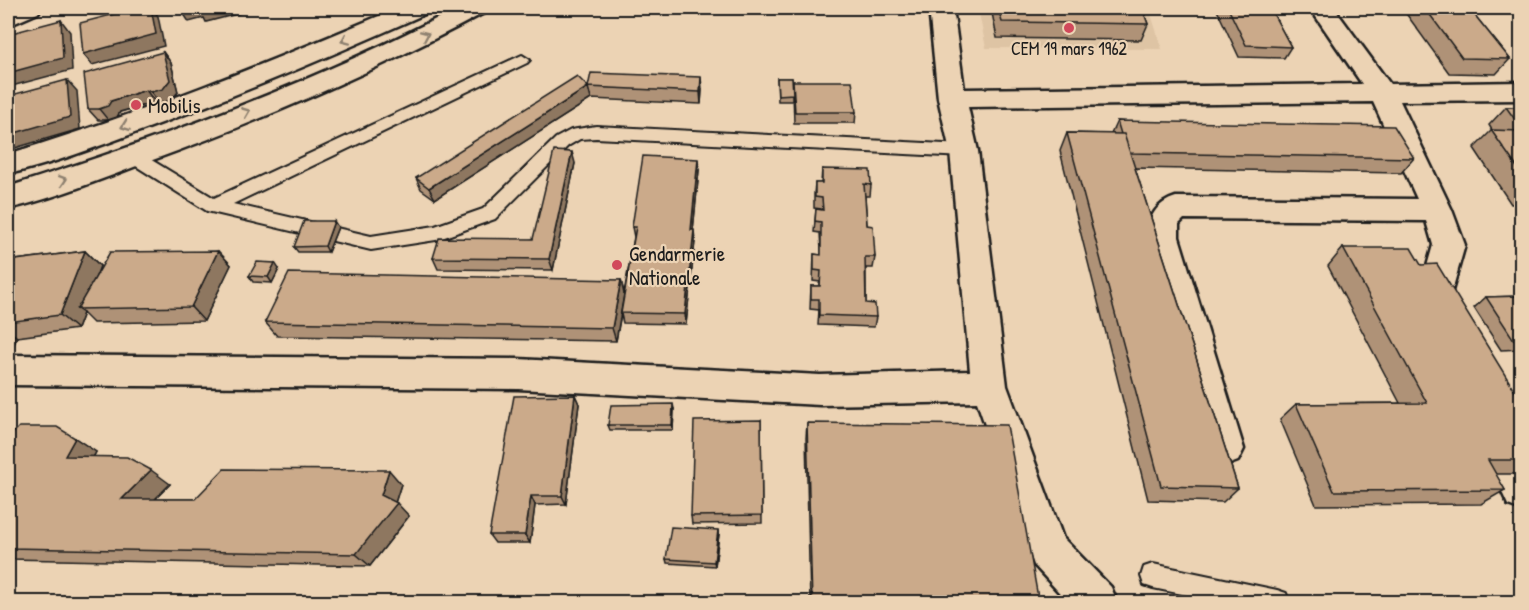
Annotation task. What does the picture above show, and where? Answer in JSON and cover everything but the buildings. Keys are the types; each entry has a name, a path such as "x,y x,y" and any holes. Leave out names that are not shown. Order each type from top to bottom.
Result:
{"street":[{"path":"8,19 29,8"},
{"path":"8,164 66,147 281,69 418,8"},
{"path":"8,198 134,157 294,93 434,31 476,8"},
{"path":"941,8 952,98 964,151 988,386 1048,551 1096,603"},
{"path":"1322,8 1383,94 1437,210 1449,245 1432,306 1446,347"},
{"path":"952,98 1521,91"},
{"path":"1225,449 1163,237 1164,221 1176,208 1437,210"},
{"path":"8,370 518,374 820,390 988,386"},
{"path":"1479,409 1521,492"}],"lane":[{"path":"213,206 522,60"},
{"path":"134,157 213,206 371,243 436,233 489,214 562,142 577,134 596,132 964,151"},
{"path":"1153,576 1277,603"}],"shaded area":[{"name":"CEM 19 mars 1962","path":"978,8 1149,8 1162,49 986,48"}],"place":[{"name":"CEM 19 mars 1962","path":"1069,28"},
{"name":"Mobilis","path":"136,105"},
{"name":"Gendarmerie Nationale","path":"617,265"}]}
